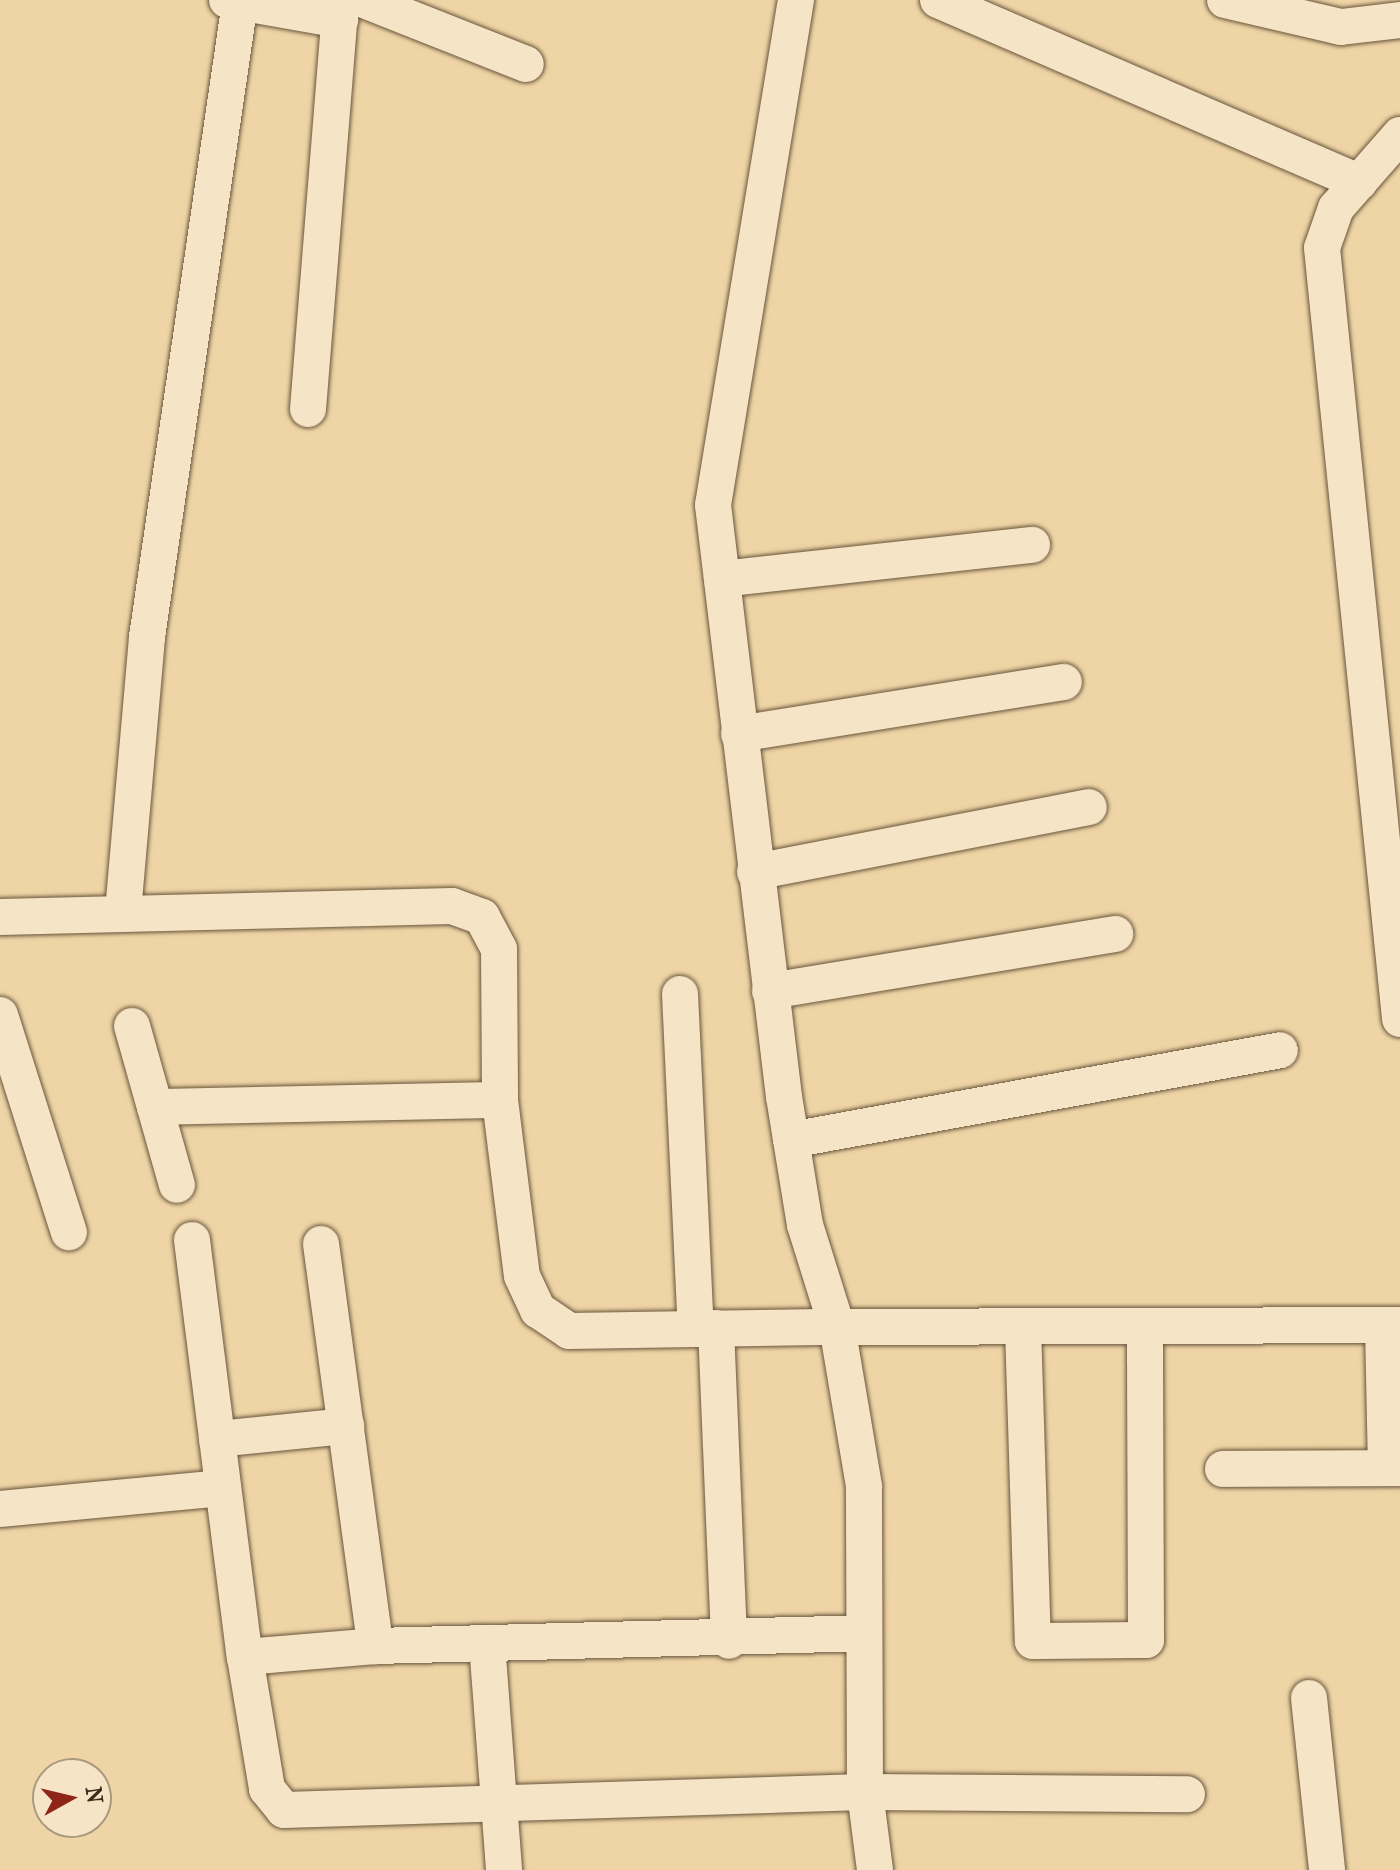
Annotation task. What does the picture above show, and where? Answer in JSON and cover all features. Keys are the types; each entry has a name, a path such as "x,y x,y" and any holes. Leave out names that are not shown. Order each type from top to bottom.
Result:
{"street":[{"path":"796,0 713,505 755,872 791,1140 805,1225 837,1327 864,1486 865,1792 875,1870"},
{"path":"938,0 1359,182"},
{"path":"1225,0 1341,27 1400,20"},
{"path":"123,912 147,637 234,1 349,7 526,64"},
{"path":"308,409 349,7"},
{"path":"1400,135 1336,208 1322,248 1400,1019"},
{"path":"722,579 1032,545"},
{"path":"739,734 1064,682"},
{"path":"755,872 1089,807"},
{"path":"0,917 452,906 482,917 499,949 500,1100 522,1276 538,1310 569,1331 837,1327 1145,1330 1391,1326 1393,1468 1223,1469"},
{"path":"770,991 1115,934"},
{"path":"680,994 729,1641"},
{"path":"0,1015 69,1232"},
{"path":"132,1026 177,1185"},
{"path":"791,1140 1280,1050"},
{"path":"155,1107 500,1100"},
{"path":"192,1240 245,1657 276,1805 499,1805 865,1792 1187,1794"},
{"path":"321,1244 375,1646"},
{"path":"1023,1328 1033,1641 1146,1640 1145,1330"},
{"path":"217,1439 346,1426"},
{"path":"0,1509 223,1488"},
{"path":"245,1657 375,1646 729,1641 864,1633"},
{"path":"487,1643 504,1870"},
{"path":"1309,1698 1327,1870"}]}
